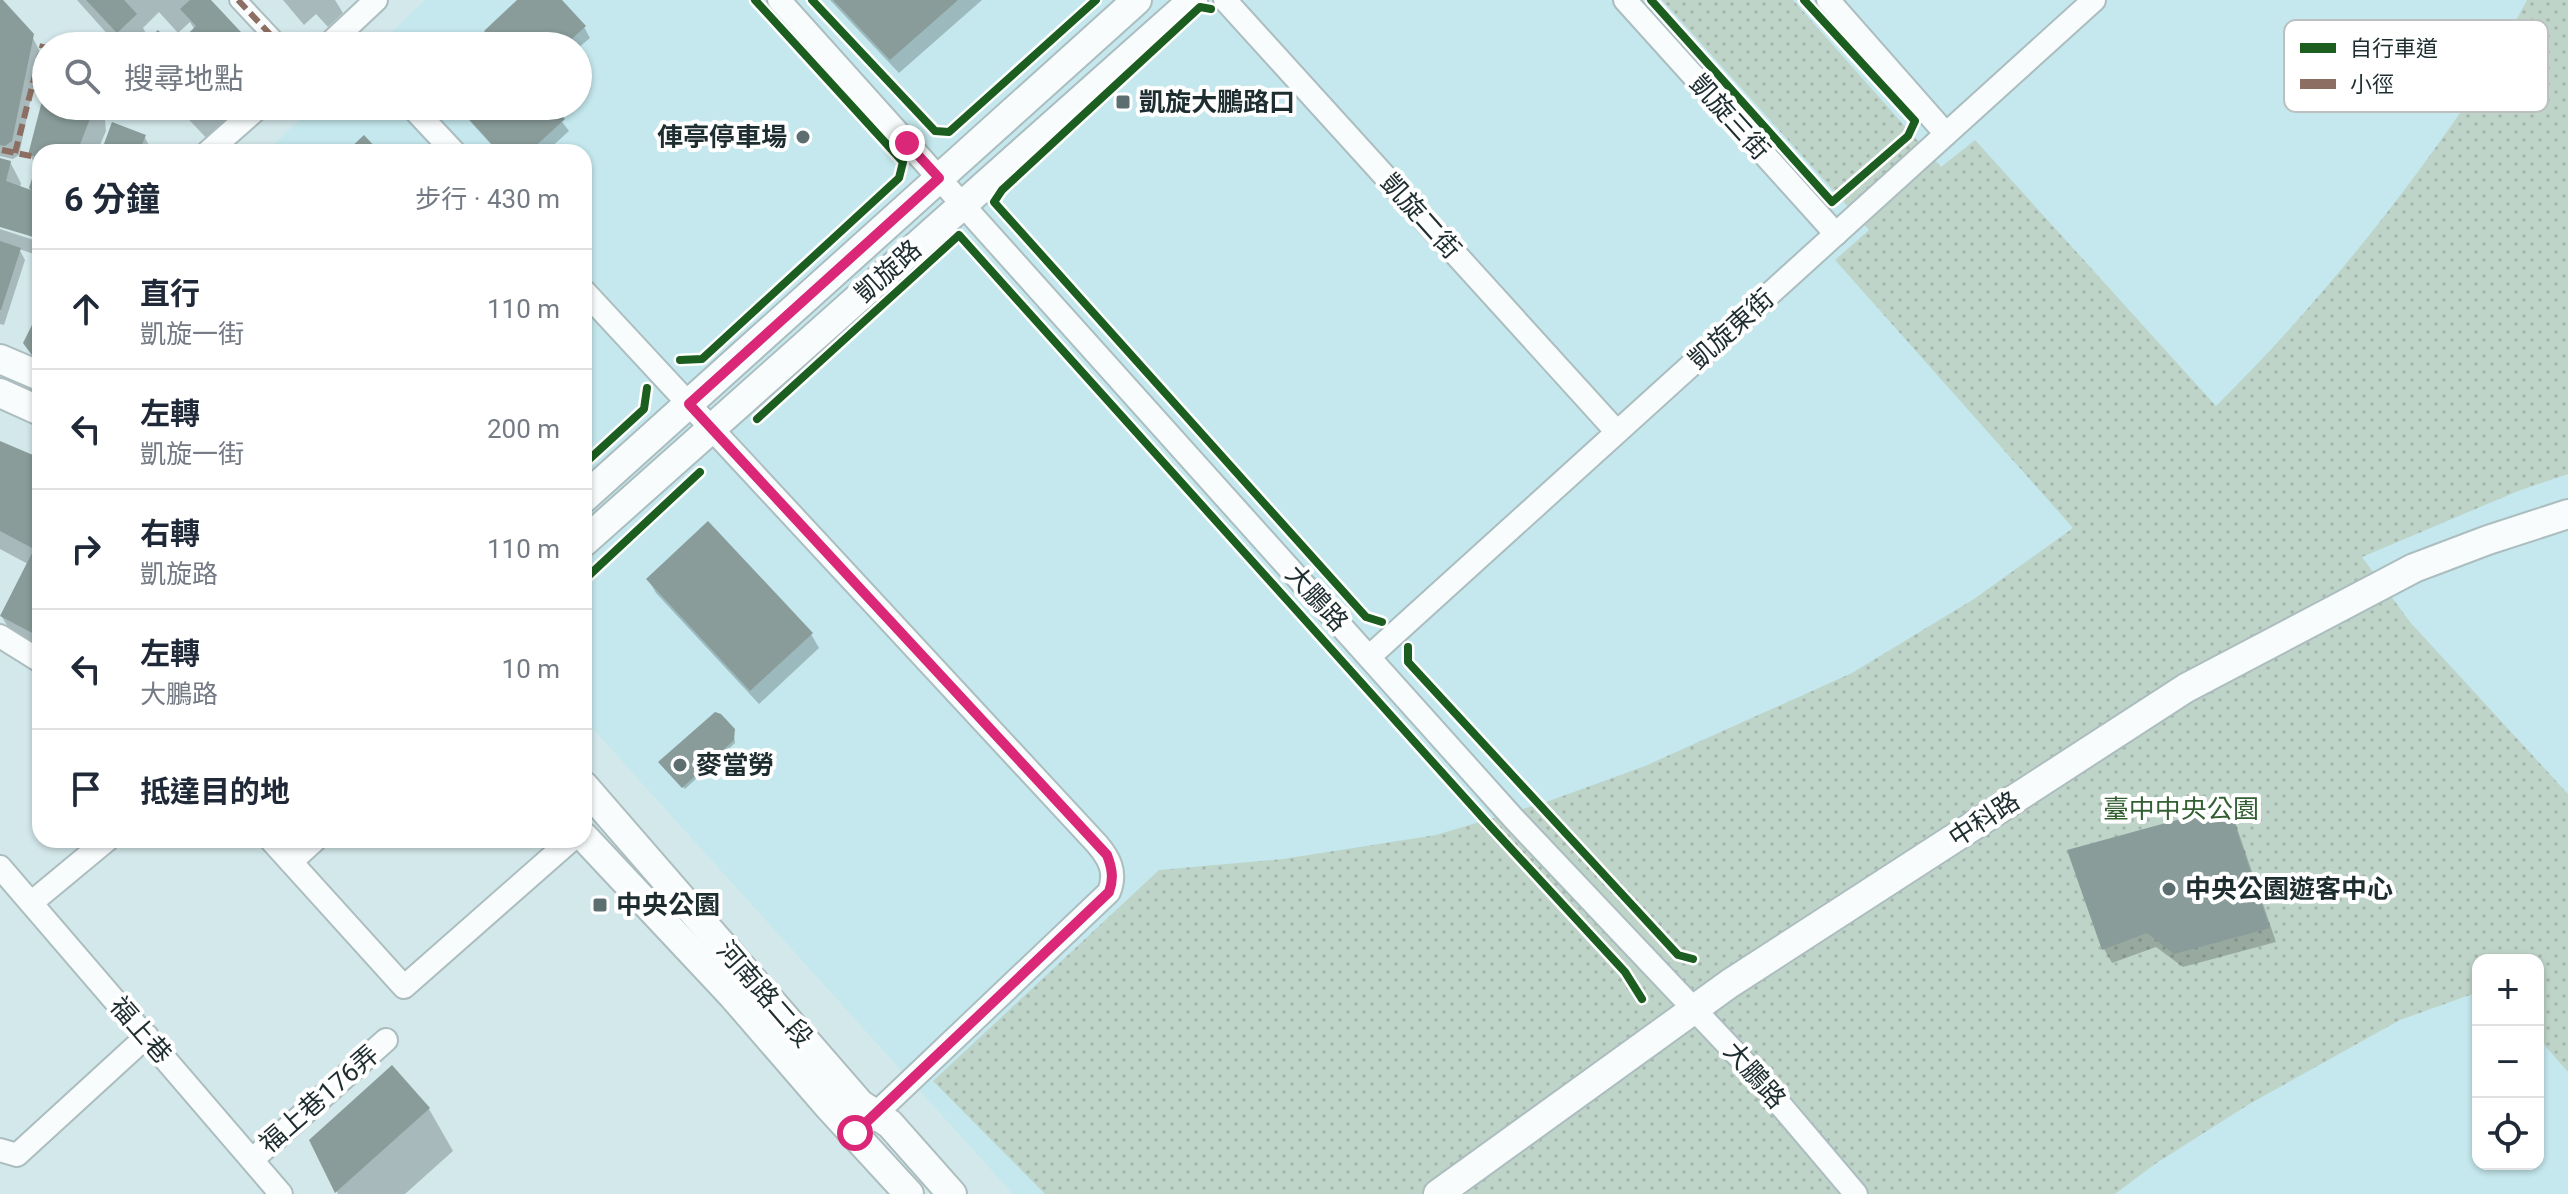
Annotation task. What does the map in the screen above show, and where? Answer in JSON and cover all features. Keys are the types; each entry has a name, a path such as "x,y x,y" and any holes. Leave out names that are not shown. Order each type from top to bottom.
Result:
{"street":[{"path":"238,0 268,32"},
{"path":"349,32 376,0"},
{"name":"大鵬路","path":"779,0 1515,820 1744,1062 1856,1194"},
{"name":"凱旋路","path":"592,491 1137,0"},
{"name":"凱旋路","path":"592,535 1193,0"},
{"name":"凱旋二街","path":"1225,0 1617,432"},
{"name":"凱旋三街","path":"1625,0 1836,234"},
{"path":"1828,0 1946,134"},
{"name":"凱旋東街","path":"1369,657 2094,0"},
{"path":"217,144 244,120"},
{"path":"424,120 447,144"},
{"path":"592,300 1097,844 1111,865 1112,884 1109,892 865,1124"},
{"path":"0,359 32,373"},
{"path":"0,393 32,407"},
{"name":"中科路","path":"1438,1194 1729,984 2186,688 2414,568 2568,514"},
{"path":"0,636 32,656"},
{"name":"河南路二段","path":"592,795 860,1104 865,1124 909,1194"},
{"name":"河南路二段","path":"592,846 733,996 830,1108 865,1124 890,1124 952,1194"},
{"path":"31,903 97,848"},
{"path":"278,848 404,987 562,848"},
{"path":"291,862 306,848"},
{"name":"福上巷","path":"0,867 281,1194"},
{"path":"0,1150 17,1155 147,1036"},
{"name":"福上巷176弄","path":"253,1159 386,1040"}],"shaded area":[{"path":"425,0 2568,0 2568,1194 1013,1194 592,728 592,144 274,144 299,120 592,120 592,32 392,32"}],"green space":[{"name":"臺中中央公園","path":"1662,0 1793,0 1941,167 1975,140 2216,406 2288,331 2356,252 2460,112 2548,112 2548,20 2516,20 2527,0 2568,0 2568,474 2518,491 2362,557 2410,622 2568,794 2568,1072 2544,1045 2544,954 2472,954 2472,994 2400,1020 2251,1103 2155,1164 2115,1194 1045,1194 933,1081 1159,870 1283,859 1436,835 1549,801 1645,766 1852,673 1974,599 2073,528 1835,260 1869,230"}],"building":[{"path":"0,0 3,0 32,32 32,44 12,141 5,146 0,145"},
{"path":"86,0 124,0 137,14 116,32"},
{"path":"190,0 211,0 241,32 190,32 196,26 180,9"},
{"path":"517,0 562,0 586,26 579,32 484,31"},
{"path":"833,0 958,0 890,60"},
{"path":"37,120 90,120 80,144 32,144 32,156 28,155"},
{"path":"470,120 564,120 538,144 492,144"},
{"path":"112,122 146,135 142,144 104,144"},
{"path":"364,135 372,144 354,144"},
{"path":"0,158 11,161 6,181 31,190 32,179 32,237 0,227"},
{"path":"0,241 21,248 1,310 0,310"},
{"path":"32,325 32,355 23,343"},
{"path":"0,441 32,455 32,548 0,531"},
{"path":"708,521 813,633 750,691 646,579"},
{"path":"32,553 32,633 0,616"},
{"path":"715,712 735,729 734,740 682,788 658,762"},
{"name":"中央公園遊客中心","path":"2228,806 2270,928 2174,954 2147,933 2102,950 2067,850"},
{"path":"392,1065 430,1108 335,1193 309,1140"}],"marked path":[{"path":"238,0 268,32"},
{"path":"15,153 32,87"},
{"path":"2,150 32,156"}],"cycle path":[{"path":"680,360 702,359 899,178 903,162 755,0"},
{"path":"812,0 935,131 949,132 1096,0"},
{"path":"1651,0 1832,202 1908,136 1915,121 1804,0"},
{"path":"1211,9 1200,7 1002,190 994,202 1366,617 1382,622"},
{"path":"757,419 959,235 1625,972 1642,999"},
{"path":"592,457 644,409 647,388"},
{"path":"592,573 700,472"},
{"path":"1408,647 1408,662 1678,955 1693,959"}],"place":[{"name":"凱旋大鵬路口","path":"1123,102"},
{"name":"俥亭停車場","path":"803,137"},
{"name":"麥當勞","path":"680,765"},
{"name":"中央公園遊客中心","path":"2169,889"},
{"name":"中央公園","path":"600,905"}],"route":[{"path":"855,1133 1109,892 1112,884 1107,855 689,404 939,178 907,143"}]}
